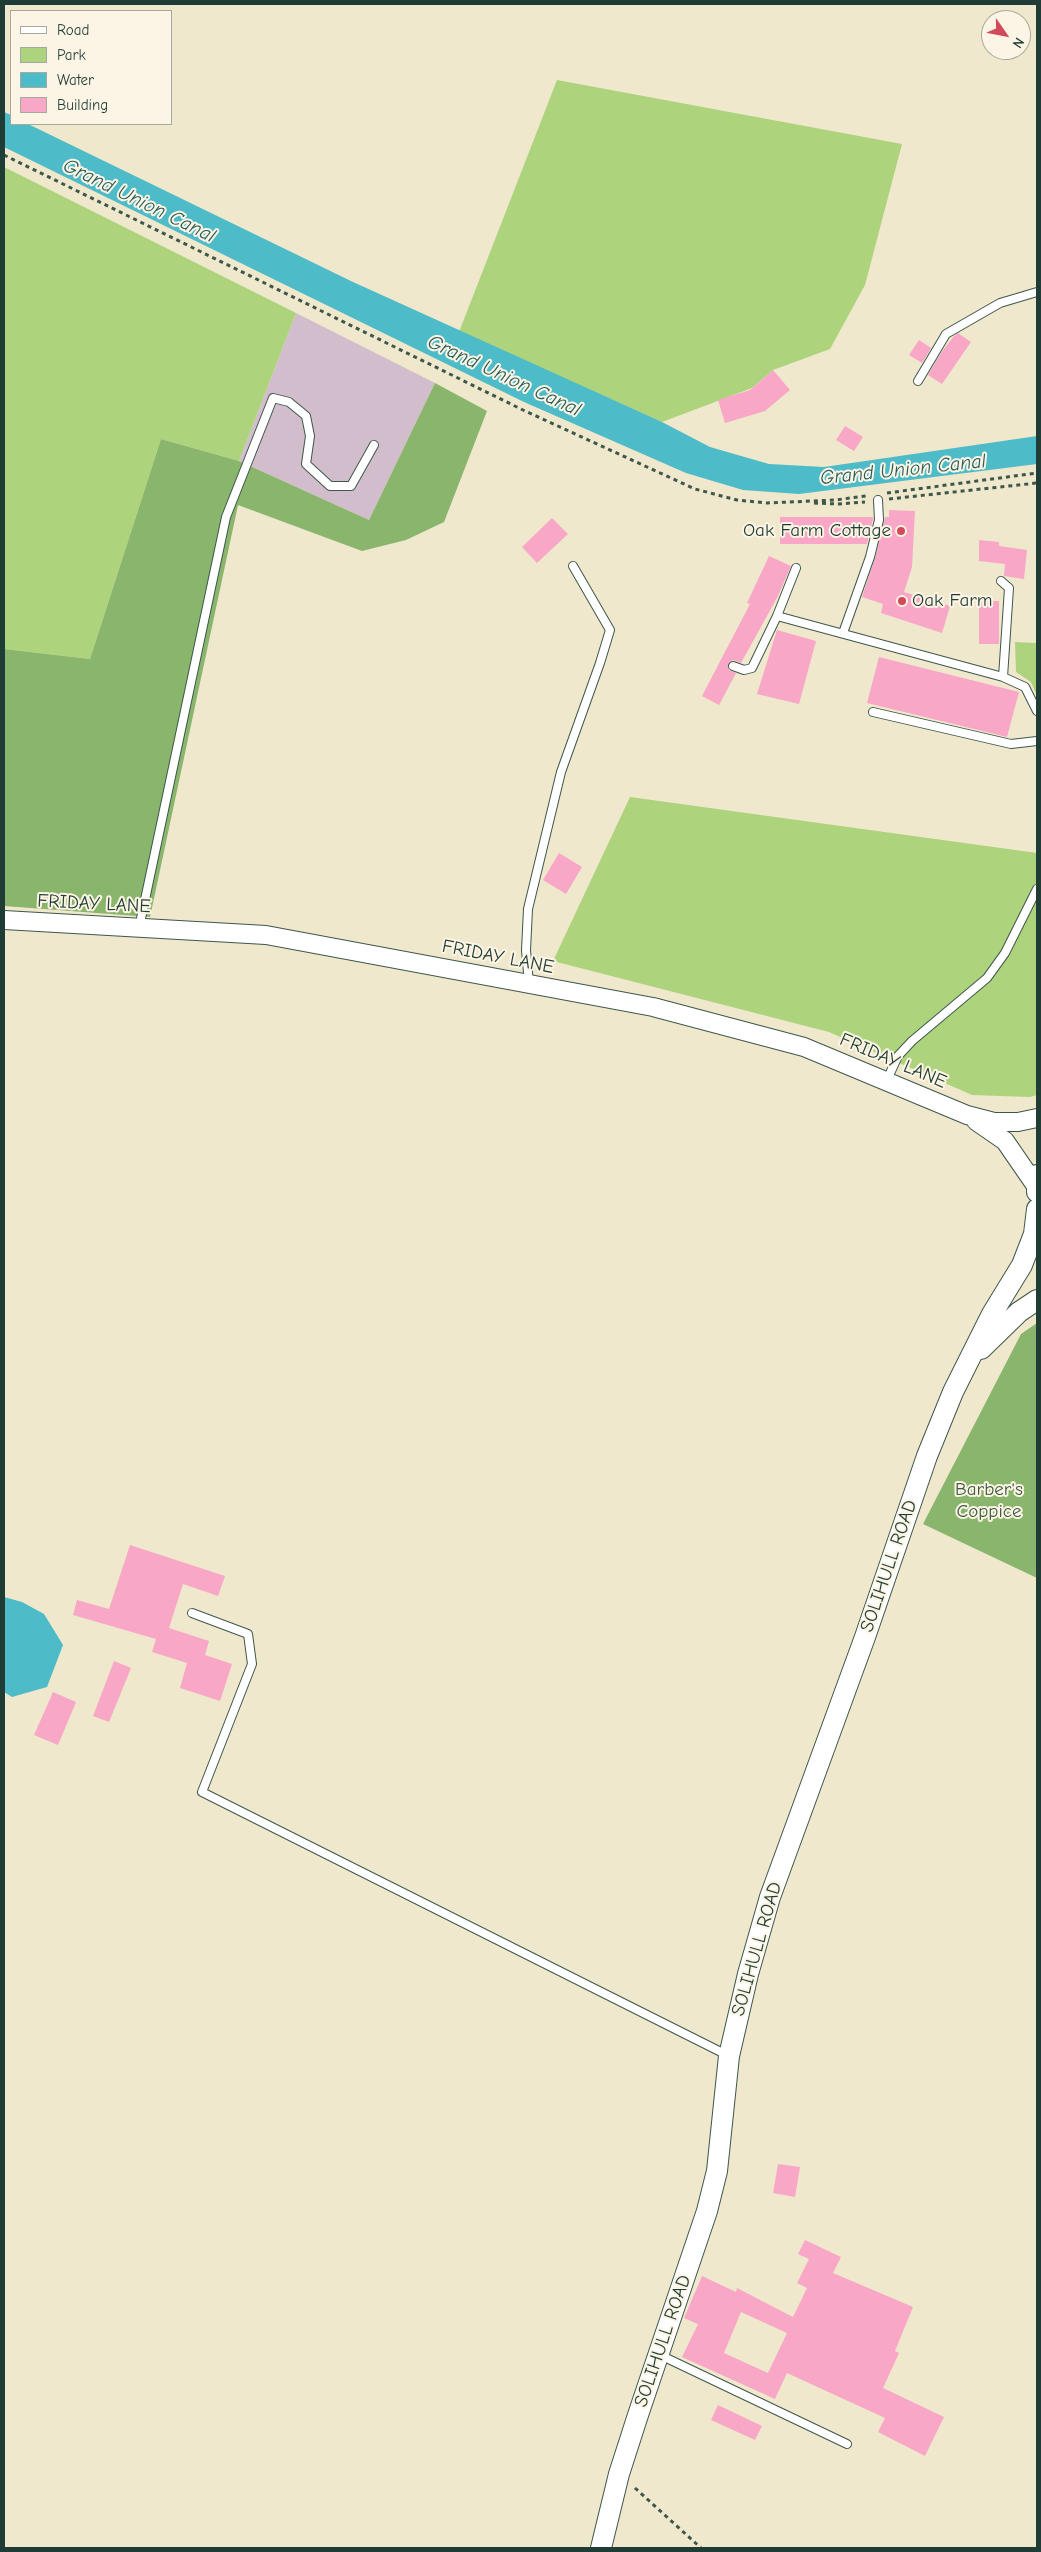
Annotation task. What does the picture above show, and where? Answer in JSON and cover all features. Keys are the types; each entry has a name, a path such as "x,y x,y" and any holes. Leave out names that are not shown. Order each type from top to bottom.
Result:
{"main road":[{"name":"SOLIHULL ROAD","path":"601,2548 619,2474 707,2211 717,2171 729,2056 748,1974 770,1896 861,1646 926,1456 992,1314 1022,1265 1034,1234 1037,1209"},
{"name":"SOLIHULL ROAD","path":"967,1365 1005,1325 1037,1300"}],"street":[{"name":"FRIDAY LANE","path":"4,920 266,935 653,1007 804,1047 967,1115 994,1122 1018,1122 1037,1118"},
{"name":"FRIDAY LANE","path":"967,1115 1005,1142 1037,1184"}],"lane":[{"path":"918,381 946,334 1000,303 1037,292"},
{"path":"139,928 226,517 272,398 289,402 306,416 310,436 306,464 330,486 350,486 374,445"},
{"path":"843,633 870,557 879,520 878,497"},
{"path":"529,984 526,950 528,910 561,772 610,630 573,566"},
{"path":"733,666 744,670 752,668 777,616 796,568"},
{"path":"1001,581 1008,588 1003,677"},
{"path":"777,616 1003,677 1025,687 1037,711"},
{"path":"873,712 1011,744 1037,741"},
{"path":"886,1082 898,1056 912,1041 987,978 1005,953 1037,889"},
{"path":"192,1613 248,1634 252,1664 202,1792 729,2056"},
{"path":"658,2354 847,2444"}],"path":[{"path":"4,155 523,410 695,489 737,500 838,504 1037,473"},
{"path":"878,497 1037,484"},
{"path":"795,503 870,495"},
{"path":"619,2474 701,2548"}],"shaded area":[{"path":"296,313 435,383 369,520 239,461"}],"green space":[{"path":"557,80 902,144 865,285 830,349 773,370 752,388 662,422 459,332"},
{"path":"4,167 296,313 239,461 161,439 90,659 4,649"},
{"path":"435,383 487,411 444,522 406,540 362,551 238,505 150,917 4,906 4,649 90,659 161,439 239,461 369,520"},
{"path":"1037,636 1037,696 1031,682 1016,672 1015,642 1036,643"},
{"path":"630,797 1037,853 1037,1095 1030,1097 972,1095 829,1032 553,961"},
{"name":"Barber's Coppice","path":"1037,1323 1037,1578 923,1524 1021,1334"}],"water":[{"name":"Grand Union Canal","path":"4,112 10,115 10,125 30,125 353,282 662,422 710,447 769,464 824,467 1037,436 1037,464 799,494 743,490 686,473 524,402 4,147"},
{"path":"4,1597 22,1602 44,1614 63,1645 47,1687 12,1697 4,1692"}],"building":[{"path":"958,333 971,342 942,384 928,375 941,353"},
{"path":"919,340 931,348 922,363 909,355"},
{"path":"773,370 790,390 765,411 725,423 718,400 750,390"},
{"path":"845,426 863,437 854,451 836,440"},
{"path":"889,510 915,511 912,567 904,592 950,606 942,633 881,613 883,604 862,597 875,558 885,517 889,517"},
{"path":"780,517 873,517 873,519 867,544 780,544"},
{"path":"552,518 568,534 537,563 522,547"},
{"path":"979,540 999,542 999,546 1027,550 1024,579 1004,576 1005,564 979,561"},
{"path":"769,556 791,566 778,596 741,663 733,660 728,664 729,670 736,673 719,705 702,696 750,604 747,603"},
{"path":"979,601 999,601 999,644 979,644"},
{"path":"777,630 816,641 799,704 757,694"},
{"path":"879,657 1019,692 1007,737 867,703"},
{"path":"559,853 582,867 566,894 543,880"},
{"path":"130,1545 225,1576 218,1596 183,1584 169,1628 209,1641 205,1655 232,1664 220,1701 180,1688 187,1663 152,1652 156,1639 73,1615 77,1600 109,1609"},
{"path":"114,1661 131,1668 109,1722 93,1716"},
{"path":"53,1692 76,1702 58,1745 34,1735"},
{"path":"778,2164 800,2167 795,2197 773,2193"},
{"path":"805,2240 841,2257 833,2273 913,2307 895,2351 899,2353 883,2388 944,2417 925,2456 878,2432 885,2418 787,2373 775,2399 682,2357 698,2324 684,2318 702,2276 736,2292 737,2288 793,2317 807,2288 797,2283 809,2259 798,2254","holes":["741,2312 787,2333 768,2373 724,2353"]},
{"path":"718,2405 762,2426 755,2440 711,2420"}],"place":[{"name":"Oak Farm Cottage","path":"901,531"},
{"name":"Oak Farm","path":"902,601"}]}
